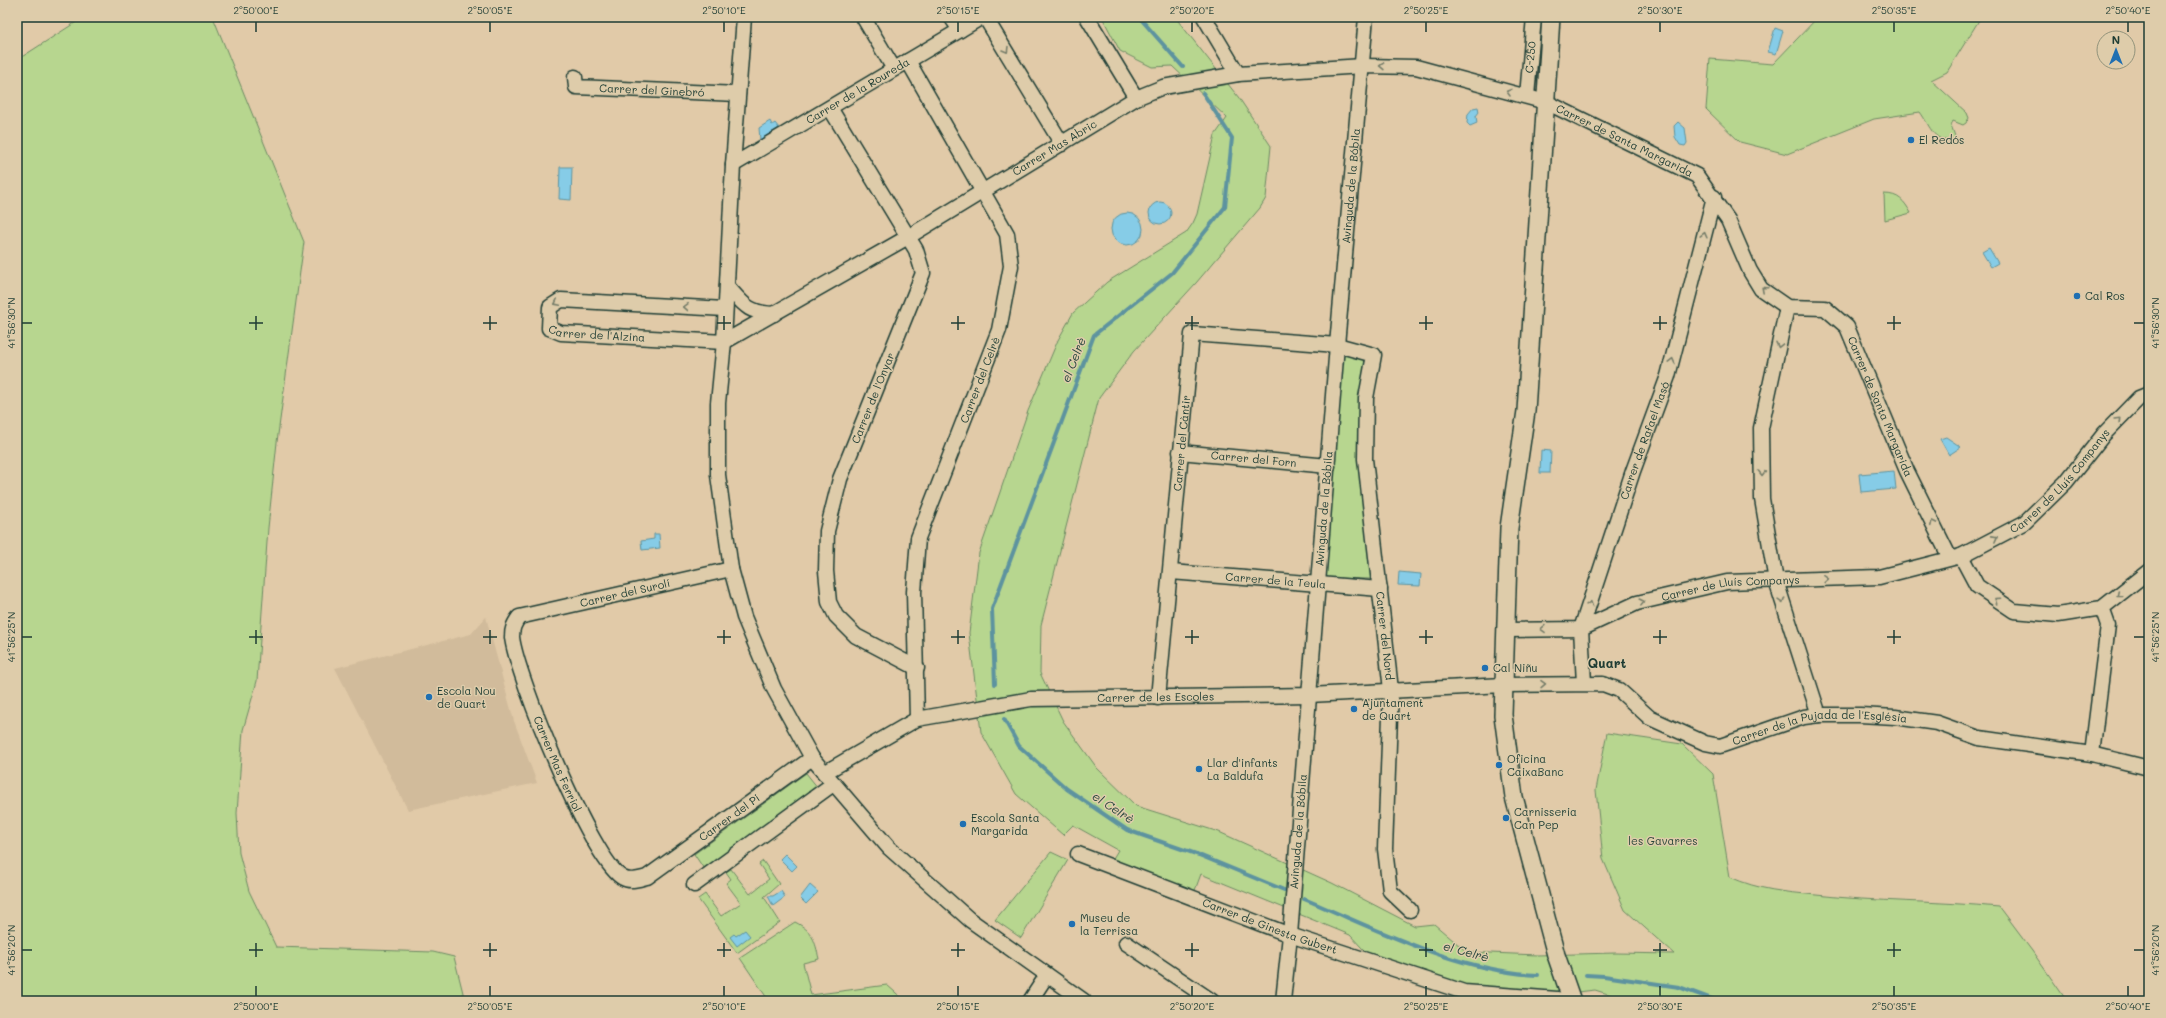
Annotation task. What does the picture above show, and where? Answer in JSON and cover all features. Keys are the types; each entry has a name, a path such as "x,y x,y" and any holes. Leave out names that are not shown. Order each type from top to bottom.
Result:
{"main road":[{"name":"C-250","path":"1551,17 1526,411 1509,528 1503,715 1514,797 1556,955 1572,1001"}],"street":[{"path":"744,17 733,165 724,342 718,403 718,475 731,569 744,617 774,689 812,758 889,848 970,920 1084,1001"},
{"path":"863,17 894,69"},
{"path":"951,17 960,30"},
{"name":"Carrer de la Roureda","path":"733,165 982,17"},
{"path":"986,17 1062,144"},
{"path":"1087,17 1136,98"},
{"path":"1204,17 1238,74"},
{"name":"Avinguda de la Bóbila","path":"1283,1001 1290,935 1337,345 1363,66 1366,17"},
{"name":"C-250","path":"1527,96 1534,17"},
{"name":"Carrer del Celrè","path":"908,61 1007,234 1011,266 1000,330 918,538 914,592 917,668 917,719"},
{"name":"Carrer Mas Abric","path":"724,342 908,237 1136,98 1163,87 1238,74 1363,66"},
{"name":"Carrer de Santa Margarida","path":"1363,66 1416,67 1546,102 1697,176 1714,197 1728,220 1750,271 1762,288 1787,307 1825,308 1847,327 1907,471 1955,557"},
{"name":"Carrer del Ginebró","path":"575,77 576,87 738,94"},
{"name":"Carrer de l'Onyar","path":"830,108 916,250 923,273 840,479 827,531 826,571 829,602 836,616 856,636 917,668"},
{"name":"Carrer de Rafael Masó","path":"1584,683 1581,629 1633,471 1668,376 1714,197"},
{"path":"727,286 743,305 757,313 774,314"},
{"name":"Carrer de l'Alzina","path":"724,342 561,333 549,328 550,307 561,300 725,309"},
{"path":"1787,307 1762,428 1762,499 1776,581 1819,715"},
{"name":"Carrer del Càntir","path":"1158,698 1171,572 1180,452 1192,334 1337,345"},
{"name":"Carrer del Nord","path":"1337,345 1374,355 1366,398 1365,459 1391,690 1385,849 1390,891 1410,910"},
{"name":"Carrer de Lluís Companys","path":"1505,630 1581,629 1637,603 1727,582 1879,577 1955,557 2024,523 2066,482 2104,434 2139,398 2149,394"},
{"name":"Carrer del Forn","path":"1180,452 1328,466"},
{"path":"1955,557 1977,586 2014,611 2058,615 2102,608 2149,571"},
{"name":"Carrer del Surolí","path":"519,617 731,569"},
{"name":"Carrer de la Teula","path":"1171,572 1380,589"},
{"path":"2092,754 2108,625 2102,608"},
{"name":"Carrer Mas Ferriol","path":"519,617 513,625 512,636 522,677 536,715 573,799 598,847 612,867 623,878 636,880 647,877"},
{"name":"Carrer de la Pujada de l'Església","path":"1504,685 1603,684 1619,690 1650,718 1705,743 1720,746 1804,717 1819,715 1895,717 1937,723 1979,738 2092,754 2149,768"},
{"name":"Carrer de les Escoles","path":"824,772 917,719 1031,699 1309,695 1504,685"},
{"name":"Carrer del Pi","path":"647,877 812,758"},
{"path":"694,885 833,784"},
{"name":"Carrer de Ginesta Gubert","path":"1078,854 1290,935 1464,996 1557,999 1558,1001"},
{"path":"1126,943 1212,1001"},
{"path":"1030,1001 1046,975"}],"shaded area":[{"name":"Escola Nou de Quart","path":"486,617 514,721 537,783 408,810 335,668 471,634"}],"green space":[{"path":"84,17 213,17 304,242 277,442 268,528 257,681 243,730 237,813 239,853 249,891 276,947 433,952 454,957 465,1001 17,1001 17,60"},
{"name":"les Gavarres","path":"1102,17 1175,17 1239,98 1271,146 1266,198 1260,208 1196,283 1134,351 1099,398 1041,625 1040,673 1063,721 1097,768 1136,806 1219,832 1332,883 1415,926 1434,924 1467,952 1537,955 1616,953 1674,954 1625,910 1603,859 1596,790 1607,733 1682,744 1713,774 1730,877 1762,888 1794,893 1862,899 1999,907 2067,1001 1630,1001 1595,990 1552,995 1471,987 1373,960 1350,935 1201,874 1194,893 1112,860 1118,850 1073,825 1063,835 1016,794 981,732 969,633 979,553 1028,411 1058,340 1073,313 1107,282 1186,233 1197,214 1215,135 1227,118 1172,66 1152,67 1120,51"},
{"path":"1818,17 1981,17 1947,72 1931,80 1967,113 1969,118 1966,123 1963,125 1953,121 1951,125 1956,139 1949,140 1938,137 1930,129 1920,112 1874,119 1787,154 1740,142 1706,109 1710,59 1773,64"},
{"path":"1884,194 1894,195 1900,199 1911,213 1885,220"},
{"path":"1342,354 1365,360 1360,396 1373,579 1325,578"},
{"path":"806,773 818,788 706,872 694,854"},
{"path":"1051,852 1068,860 1021,938 995,920"},
{"path":"763,861 779,884 764,897 780,922 737,953 698,899 705,894 721,916 741,903 726,883 731,879 726,872 731,869 750,894 769,879 759,864"},
{"path":"795,922 806,929 812,937 819,959 803,963 811,995 887,985 905,1001 769,1001 740,958"}],"water":[{"path":"1775,28 1783,31 1776,54 1768,52"},
{"path":"1478,107 1479,112 1476,116 1477,123 1470,126 1467,123 1468,114 1473,108"},
{"path":"770,121 772,125 775,123 779,128 760,140 759,128"},
{"path":"1678,122 1685,128 1687,143 1685,146 1680,145 1675,137 1674,126"},
{"path":"560,167 572,167 571,200 559,199"},
{"path":"1160,202 1168,205 1171,213 1168,221 1160,224 1152,221 1149,213 1152,205"},
{"path":"1124,213 1130,213 1139,217 1143,229 1139,241 1130,245 1124,245 1115,241 1111,232 1111,226 1115,217"},
{"path":"1989,248 1998,263 1991,267 1982,252"},
{"path":"1946,437 1961,447 1949,455 1940,439"},
{"path":"1541,450 1551,451 1550,473 1540,473"},
{"path":"1894,471 1896,489 1861,492 1859,474"},
{"path":"654,534 659,534 660,548 642,550 641,541 654,539"},
{"path":"1399,572 1421,574 1420,586 1398,585"},
{"path":"785,854 797,866 792,871 780,859"},
{"path":"810,885 818,892 806,904 800,898"},
{"path":"781,891 785,897 773,906 768,896 773,896"},
{"path":"745,930 750,936 737,946 730,937 734,934 736,936"}],"waterway":[{"name":"el Celrè","path":"1139,17 1183,67"},
{"name":"el Celrè","path":"995,684 992,609 1094,335 1172,273 1225,207 1232,138 1203,93"},
{"name":"el Celrè","path":"1004,719 1019,746 1067,789 1127,830 1199,855 1284,890"},
{"name":"el Celrè","path":"1304,899 1389,936 1448,957 1477,966 1507,972 1538,975"},
{"name":"el Celrè","path":"1586,975 1604,976 1679,987 1717,1001"}],"place":[{"name":"El Redós","path":"1911,140"},
{"name":"Cal Ros","path":"2077,296"},
{"name":"Cal Niñu","path":"1485,668"},
{"name":"Escola Nou de Quart","path":"429,697"},
{"name":"Ajuntament de Quart","path":"1354,709"},
{"name":"Oficina CaixaBanc","path":"1499,765"},
{"name":"Llar d'infants La Baldufa","path":"1199,769"},
{"name":"Carnisseria Can Pep","path":"1506,818"},
{"name":"Escola Santa Margarida","path":"963,824"},
{"name":"Museu de la Terrissa","path":"1072,924"}],"district":[{"name":"Quart","path":"1607,663"}]}
